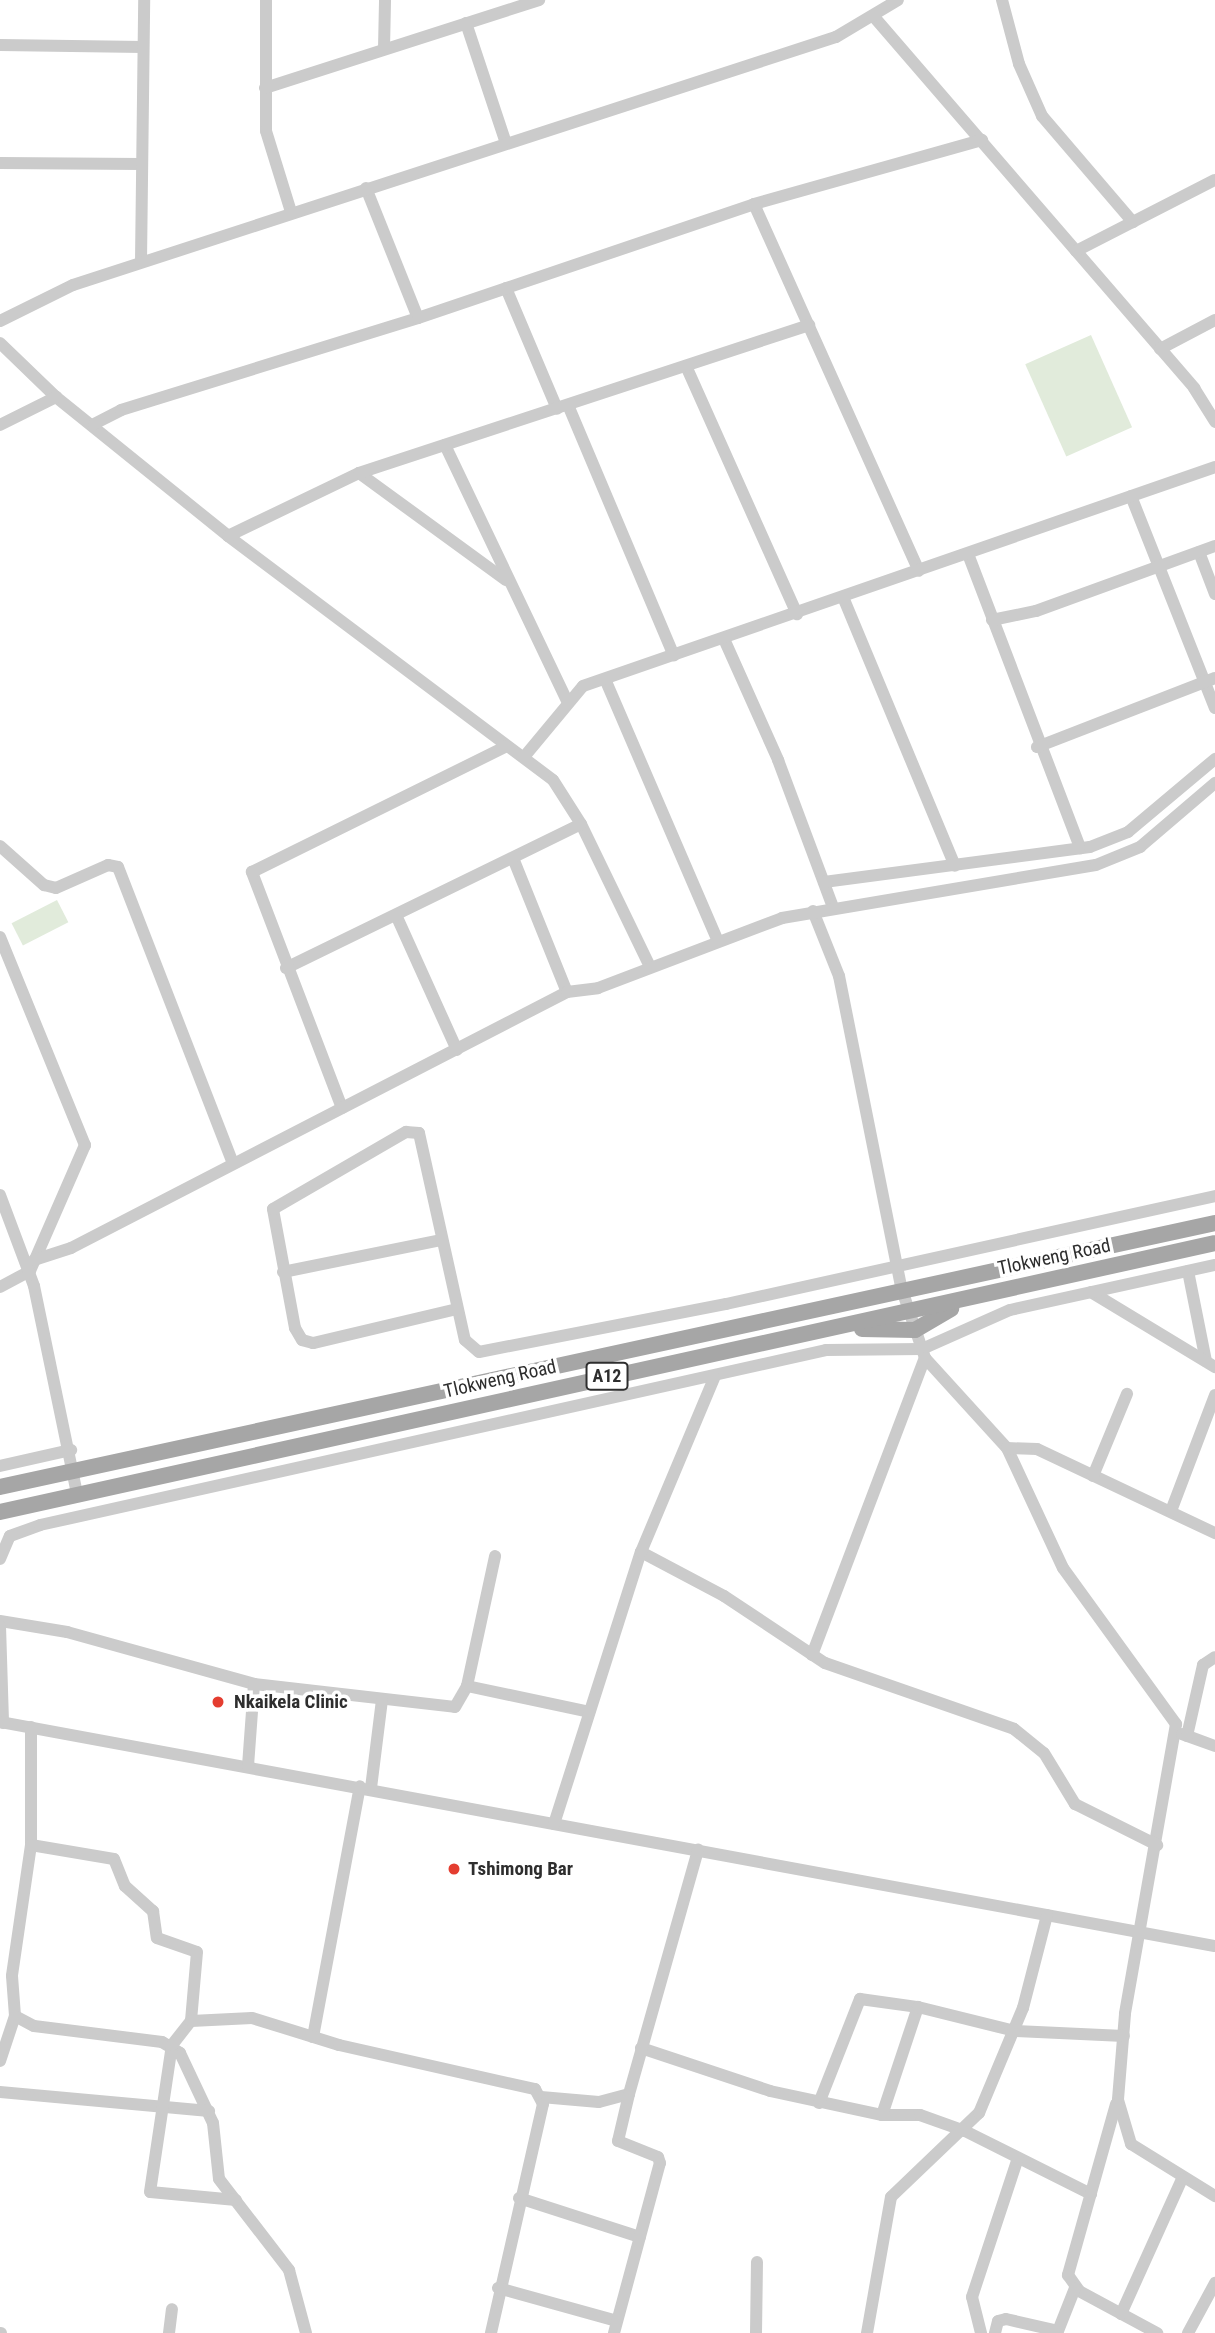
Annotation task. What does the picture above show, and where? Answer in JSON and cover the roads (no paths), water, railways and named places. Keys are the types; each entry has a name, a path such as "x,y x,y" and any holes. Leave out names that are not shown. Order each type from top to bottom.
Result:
{"main road":[{"name":"Tlokweng Road","path":"0,1487 1215,1223"},
{"name":"Tlokweng Road","path":"0,1511 1215,1243"},
{"path":"831,1329 915,1330 929,1317 978,1295"}],"street":[{"path":"141,262 144,0"},
{"path":"266,0 267,142 291,212"},
{"path":"384,49 385,0"},
{"path":"265,88 539,0"},
{"path":"0,321 59,290 141,262 821,42 875,18 898,0"},
{"path":"1003,0 1019,64 1042,116 1133,222"},
{"path":"875,18 1160,349 1215,422"},
{"path":"466,23 506,143"},
{"path":"0,45 143,47"},
{"path":"94,424 121,410 418,318 754,204 982,140"},
{"path":"0,163 142,164"},
{"path":"1076,251 1215,180"},
{"path":"366,188 418,318"},
{"path":"754,204 919,571"},
{"path":"506,289 674,656"},
{"path":"1160,349 1215,320"},
{"path":"228,536 359,473 809,325"},
{"path":"0,343 56,397 94,424 228,536 553,780 580,824 650,967"},
{"path":"686,366 797,614"},
{"path":"0,425 56,397"},
{"path":"445,445 567,701"},
{"path":"524,757 578,689 1215,467"},
{"path":"359,473 509,583"},
{"path":"1131,496 1209,680 1215,708"},
{"path":"992,620 1036,611 1215,545"},
{"path":"1199,552 1215,594"},
{"path":"968,554 1037,747 1080,848"},
{"path":"843,597 955,866"},
{"path":"724,639 833,907"},
{"path":"605,679 717,939"},
{"path":"1037,747 1209,680"},
{"path":"342,1108 286,968 253,870 508,746"},
{"path":"824,882 1080,848 1128,832 1215,759"},
{"path":"0,1287 32,1265 71,1248 567,992 598,988 717,939 813,911 1096,865 1140,847 1215,783"},
{"path":"286,968 580,824"},
{"path":"0,846 44,885 56,888 108,865 118,867 233,1164"},
{"path":"513,858 567,992"},
{"path":"813,911 839,976 899,1264 902,1290 924,1353 1007,1448 1063,1568 1167,1706 1182,1734 1215,1746"},
{"path":"396,915 457,1050"},
{"path":"0,937 85,1145 32,1265"},
{"path":"457,1309 307,1342 295,1328 272,1218 275,1206 411,1131 422,1138 467,1347 479,1352 1215,1196"},
{"path":"0,1195 32,1265 75,1470 77,1494"},
{"path":"0,1234 12,1226"},
{"path":"283,1272 442,1240"},
{"path":"0,1559 10,1536 40,1525 715,1378 843,1347 924,1353 985,1317 1215,1265"},
{"path":"1188,1270 1210,1364"},
{"path":"1091,1292 1210,1364"},
{"path":"812,1656 924,1353"},
{"path":"554,1824 641,1552 715,1378"},
{"path":"1093,1476 1128,1394"},
{"path":"1171,1511 1215,1395"},
{"path":"1007,1448 1037,1449 1215,1533"},
{"path":"0,1466 71,1450"},
{"path":"641,1552 724,1596 812,1656 1014,1729 1044,1753 1075,1804 1157,1845"},
{"path":"0,1621 66,1632 254,1685 450,1709 467,1686 495,1556"},
{"path":"0,1626 1,1723 366,1787 1215,1946"},
{"path":"1157,2333 1075,2288 1068,2274 1118,2099 1139,1932 1182,1734 1203,1665 1215,1657"},
{"path":"248,1766 254,1685"},
{"path":"467,1686 589,1712"},
{"path":"313,2037 382,1700"},
{"path":"0,2061 15,2016 12,1976 31,1845 31,1727"},
{"path":"31,1845 114,1859 125,1886 153,1910 157,1938 198,1954 191,2021 172,2045 151,2194 236,2200"},
{"path":"498,2288 616,2327 660,2163 658,2157 618,2141 641,2048 698,1850"},
{"path":"867,2333 891,2197 908,2175 965,2131 1015,2031 1047,1914"},
{"path":"818,2103 860,1999 918,2007 1015,2031 1124,2036"},
{"path":"882,2115 918,2007"},
{"path":"15,2016 33,2026 172,2045 186,2061 209,2112 216,2172 289,2270 306,2333"},
{"path":"191,2021 252,2018 313,2037 519,2082 541,2097 599,2102 629,2094"},
{"path":"641,2048 818,2103 882,2115 920,2115 965,2131 1091,2194"},
{"path":"0,2092 209,2112"},
{"path":"491,2333 498,2288 541,2097"},
{"path":"1118,2099 1131,2144 1182,2179 1215,2196"},
{"path":"981,2333 972,2297 1018,2158"},
{"path":"1121,2314 1182,2179"},
{"path":"519,2198 640,2237"},
{"path":"756,2333 757,2262"},
{"path":"1188,2333 1215,2283"},
{"path":"995,2333 998,2320 1006,2319 1058,2331 1075,2288"},
{"path":"169,2333 173,2309"}],"place":[{"name":"Nkaikela Clinic","path":"218,1702"},
{"name":"Tshimong Bar","path":"454,1869"}]}
